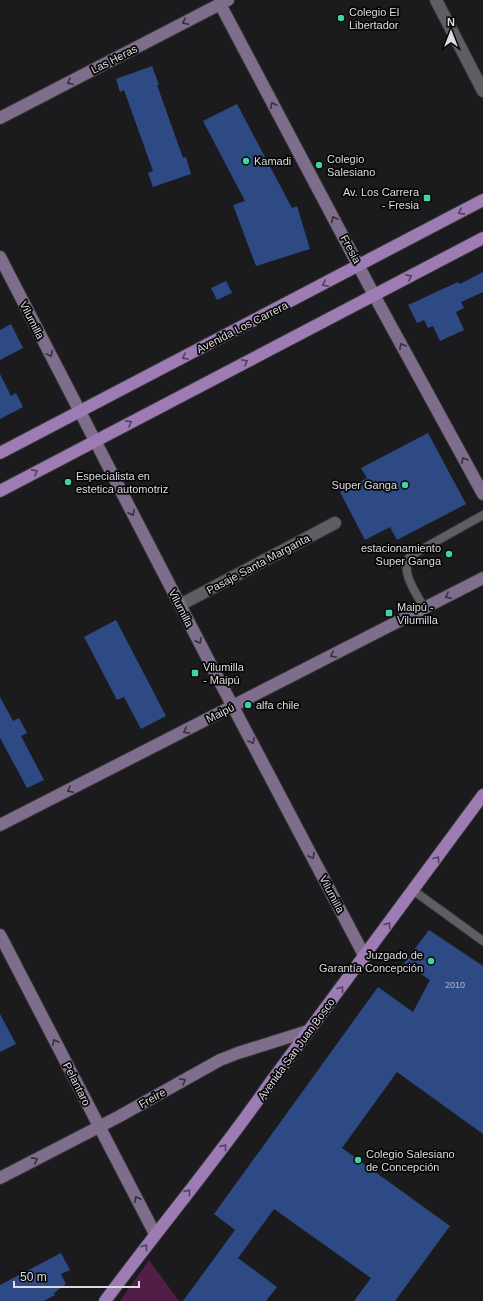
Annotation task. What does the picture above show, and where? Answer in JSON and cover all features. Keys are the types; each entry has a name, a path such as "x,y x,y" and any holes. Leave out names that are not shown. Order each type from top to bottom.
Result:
{"main road":[{"name":"Avenida Los Carrera","path":"0,453 483,200"},
{"path":"0,490 483,238"},
{"name":"Avenida San Juan Bosco","path":"105,1301 155,1234 237,1130 308,1031 414,891 483,795"}],"street":[{"path":"436,0 483,91"},
{"name":"Las Heras","path":"0,118 224,2"},
{"name":"Fresia","path":"224,2 374,295 483,494"},
{"name":"Vilumilla","path":"0,257 233,707 365,957"},
{"name":"Pasaje Santa Margarita","path":"180,605 335,523"},
{"name":"Maipú","path":"0,826 483,578"},
{"name":"Pelantaro","path":"0,935 155,1234"},
{"name":"Freire","path":"0,1178 118,1117 220,1060 308,1031"}],"lane":[{"path":"424,608 407,573 408,559 410,556 483,515"},
{"path":"414,891 483,941"}],"shaded area":[{"path":"149,1260 179,1301 120,1301"}],"building":[{"path":"152,66 159,85 157,85 183,158 186,157 191,174 153,187 148,173 153,171 124,90 120,92 116,79"},
{"name":"Kamadi","path":"237,104 292,208 297,206 310,249 256,266 233,205 245,201 203,121"},
{"path":"483,272 483,292 461,302 464,308 456,312 464,330 440,341 433,326 428,328 424,320 417,323 408,305 458,282 460,284"},
{"path":"226,281 232,293 217,300 211,288"},
{"path":"11,324 23,348 0,360 0,330"},
{"path":"0,374 11,396 16,393 23,407 0,419"},
{"name":"Super Ganga","path":"428,433 466,504 397,540 390,527 365,540 340,492 367,478 361,468"},
{"path":"116,620 166,716 141,729 124,697 117,700 84,637"},
{"path":"0,697 13,721 19,718 27,733 21,736 44,780 27,788 0,738"},
{"path":"429,930 483,966 483,1134 397,1072 342,1148 450,1226 395,1301 354,1301 371,1278 274,1209 238,1258 277,1287 266,1301 183,1301 235,1230 214,1214 378,987 413,1012 430,980 404,963"},
{"path":"0,1014 16,1044 0,1052"},
{"path":"61,1253 70,1270 61,1274 66,1284 54,1293 55,1295 44,1301 0,1301 0,1285"}],"place":[{"name":"Colegio El Libertador","path":"341,18"},
{"name":"Kamadi","path":"246,161"},
{"name":"Colegio Salesiano","path":"319,165"},
{"name":"Av. Los Carrera - Fresia","path":"427,198"},
{"name":"Especialista en estetica automotriz","path":"68,482"},
{"name":"Super Ganga","path":"405,485"},
{"name":"estacionamiento Super Ganga","path":"449,554"},
{"name":"Maipú - Vilumilla","path":"389,613"},
{"name":"Vilumilla - Maipú","path":"195,673"},
{"name":"alfa chile","path":"248,705"},
{"name":"Juzgado de Garantía Concepción","path":"431,961"},
{"name":"Colegio Salesiano de Concepción","path":"358,1160"}]}
